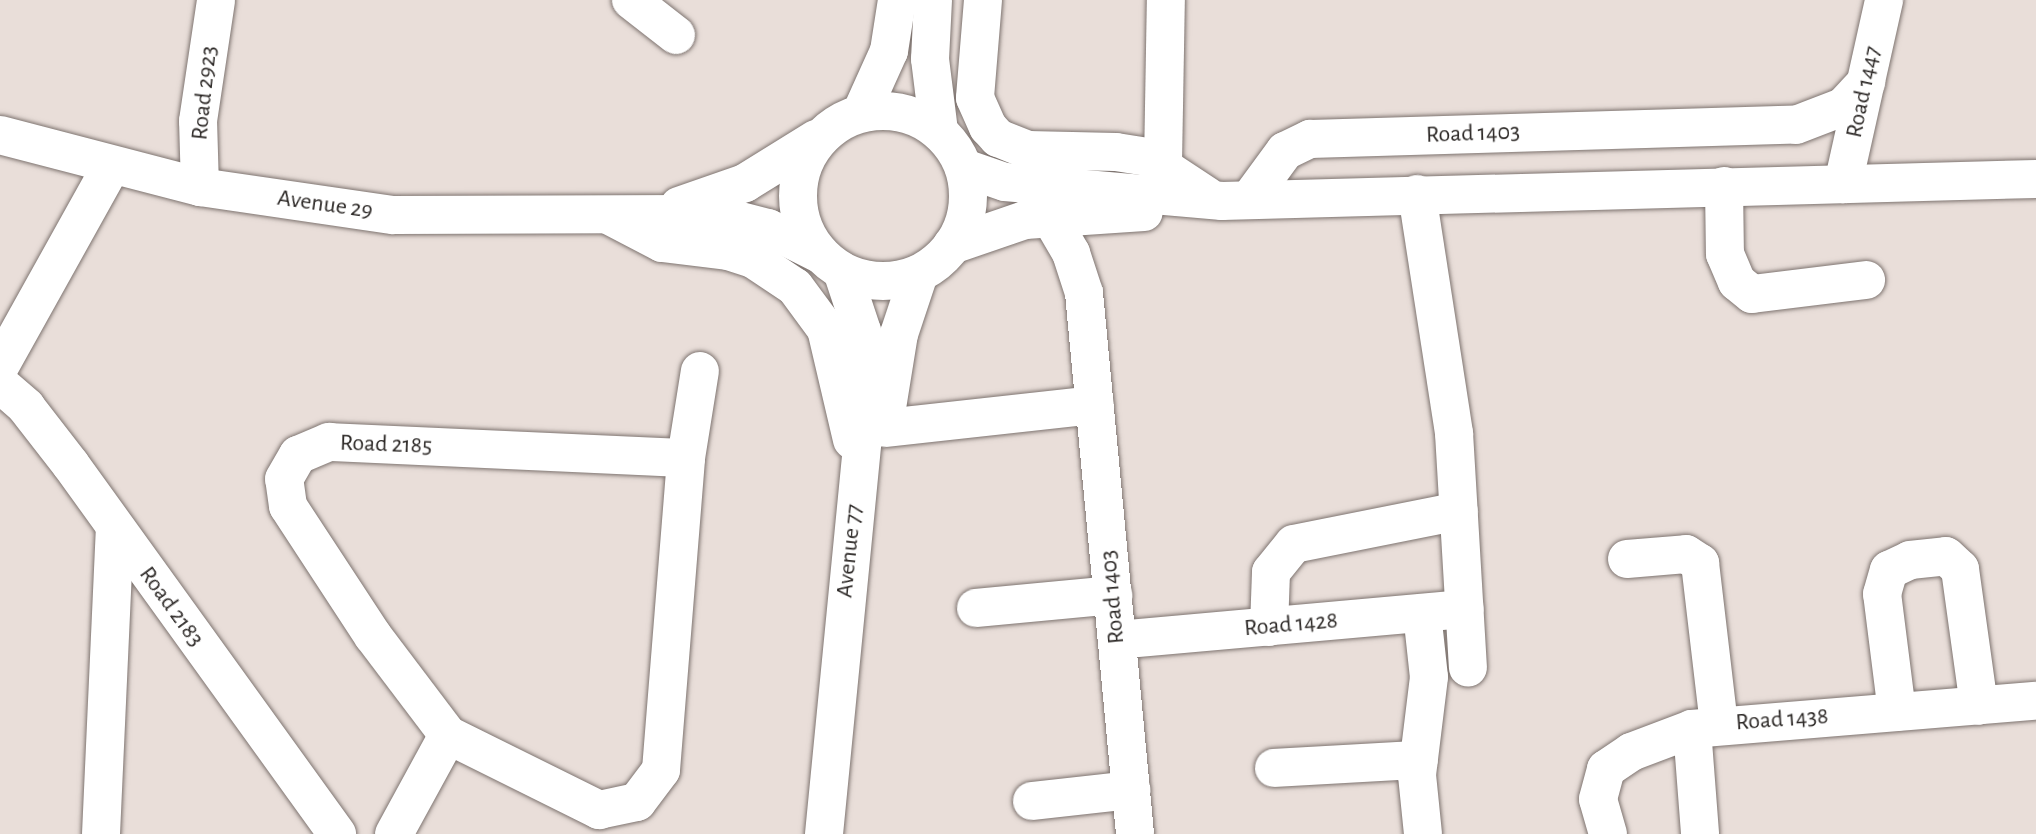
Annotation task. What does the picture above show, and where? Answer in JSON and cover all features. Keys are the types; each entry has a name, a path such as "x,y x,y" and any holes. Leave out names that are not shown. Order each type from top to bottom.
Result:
{"street":[{"name":"Road 2923","path":"200,187 198,121 216,0"},
{"path":"631,0 676,35"},
{"path":"861,113 889,51 897,0"},
{"path":"933,0 930,59 939,131 964,169 967,208 952,245"},
{"path":"983,0 975,98 988,127 998,138 1028,150 1132,153 1163,164 1226,199"},
{"path":"1163,164 1166,0"},
{"name":"Road 1447","path":"1843,184 1884,0"},
{"name":"Road 1403","path":"1226,199 1285,151 1310,139 1813,121 1843,107 1866,82"},
{"path":"939,131 902,112 861,113 823,134 807,155 798,179 797,206 804,232 831,262 867,281 894,281 919,274 952,245 999,226 1050,217 1195,208 1226,199"},
{"path":"1725,125 1736,186 1725,254 1737,282 1752,294 1866,280"},
{"name":"Avenue 29","path":"657,211 745,183 823,134"},
{"name":"Avenue 29","path":"3,139 200,187 393,215 607,215 657,211 741,220 831,262"},
{"path":"0,366 112,165"},
{"path":"964,169 1005,182 1226,199 1843,184 2031,184"},
{"path":"1417,194 1454,433 1468,668"},
{"name":"Road 1403","path":"1084,293 1094,253 1111,214"},
{"path":"607,215 662,243 728,251 752,259 795,287 813,307 830,342 845,421 860,461"},
{"name":"Road 1403","path":"1050,217 1071,253 1084,293 1135,834"},
{"name":"Avenue 77","path":"824,834 860,461 866,362 854,300 831,262"},
{"name":"Avenue 77","path":"849,834 885,428 899,334 919,274"},
{"name":"Road 2185","path":"686,458 329,442 298,455 284,479 288,506 373,636 448,735 598,810 638,802 661,770 686,458 700,371"},
{"name":"Road 2183","path":"0,384 26,407 71,465 115,530 337,834"},
{"path":"885,428 1095,405"},
{"path":"1269,626 1270,572 1294,544 1459,511"},
{"path":"102,834 115,530"},
{"path":"1627,559 1686,554 1700,563 1706,727 1700,834"},
{"path":"1897,712 1882,594 1889,570 1910,560 1946,556 1960,569 1979,706"},
{"path":"976,608 1113,595"},
{"name":"Road 1428","path":"1117,640 1465,609"},
{"path":"1422,613 1429,698 1419,760 1423,834"},
{"name":"Road 1438","path":"1608,834 1598,799 1606,769 1631,752 1706,727 2036,701"},
{"path":"394,834 448,735"},
{"path":"1274,768 1419,760"},
{"path":"1032,801 1131,790"}]}
